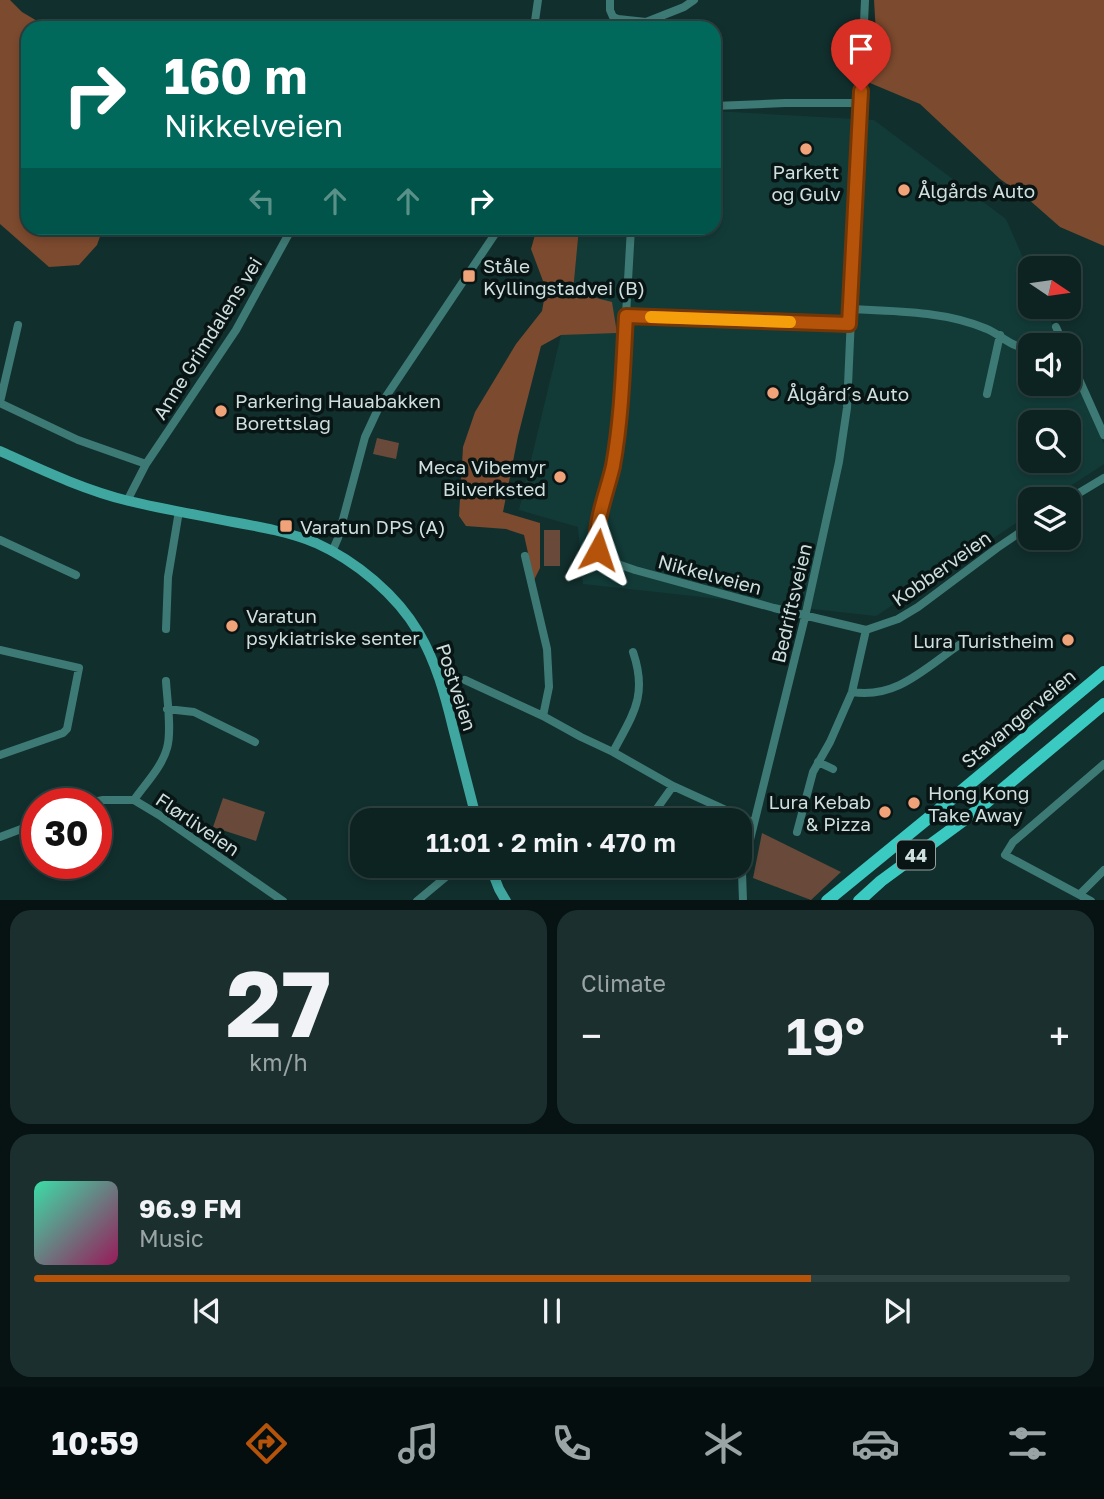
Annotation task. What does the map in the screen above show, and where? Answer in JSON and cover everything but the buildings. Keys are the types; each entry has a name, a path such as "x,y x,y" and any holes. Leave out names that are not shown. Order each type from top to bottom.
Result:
{"main road":[{"name":"Stavangerveien","path":"828,900 1104,672"},
{"name":"44","path":"860,900 881,881 975,812 1104,704"}],"street":[{"path":"535,21 538,0"},
{"path":"610,0 613,17 636,21"},
{"path":"645,21 684,7 694,0"},
{"name":"Bedriftsveien","path":"743,900 743,873 805,617 839,462 846,408 865,0"},
{"path":"721,106 861,103"},
{"name":"Anne Grimdalens vei","path":"127,500 146,464 236,330 288,235"},
{"path":"332,552 365,437 379,407 494,235"},
{"name":"Nikkelveien","path":"631,235 618,432 613,466 596,533 596,543 601,556 615,564 805,617"},
{"path":"851,309 943,316 985,328 1018,346"},
{"path":"626,316 849,324"},
{"path":"18,325 0,403 78,440 146,464"},
{"path":"1056,327 1059,333"},
{"path":"987,394 1000,335"},
{"path":"1081,384 1104,435"},
{"name":"Postveien","path":"0,451 97,492 179,512 281,532 317,544 370,578 410,618 435,666 474,808"},
{"path":"1081,492 1104,478"},
{"path":"166,629 168,577 179,512"},
{"name":"Kobberveien","path":"866,630 898,619 918,607 1018,534"},
{"path":"0,540 76,575"},
{"path":"525,556 547,649 549,687 543,716"},
{"path":"797,832 813,772 830,742 852,692 866,630 805,617"},
{"path":"852,692 867,694 894,689 959,645"},
{"path":"0,650 79,668 67,729 63,733 0,755"},
{"path":"613,752 639,698 637,664 633,652"},
{"path":"465,680 543,716 673,786 754,823"},
{"path":"134,800 165,752 169,737 166,681"},
{"path":"167,709 194,712 255,742"},
{"path":"818,762 832,769"},
{"path":"1089,900 1005,856 1013,842 1104,764"},
{"path":"657,808 673,786"},
{"name":"Flørliveien","path":"112,800 134,800 282,900"},
{"path":"0,837 21,829"},
{"path":"1080,894 1104,870"},
{"path":"418,900 445,878"},
{"path":"495,878 505,900"}],"shaded area":[{"path":"0,0 10,0 22,12 37,21 21,21 21,235 101,235 97,245 79,265 49,267 0,224"},
{"path":"874,0 1104,0 1104,246 1060,227 1000,179 920,104 870,83 876,34"},
{"path":"721,111 874,120 1006,219 1022,256 1018,256 1018,319 1050,319 1056,333 1018,333 1018,396 1081,396 1081,391 1104,444 1104,464 1069,487 1018,487 1018,522 876,616 583,584 578,527 519,510 561,335 617,332 573,292 578,235 721,235"},
{"path":"535,235 578,235 573,292 612,302 617,333 561,335 541,346 518,436 503,512 540,523 540,568 534,580 524,535 506,529 466,526 459,516 463,447 475,412 516,344 542,311 547,283 543,281 531,249"},
{"path":"377,438 399,443 396,459 373,454"},
{"path":"544,530 560,530 560,566 544,566"},
{"path":"223,798 265,812 256,841 213,827"},
{"path":"762,833 841,872 811,900 753,878"}],"slow traffic":[{"path":"651,317 790,322"}],"place":[{"name":"Parkett og Gulv","path":"806,149"},
{"name":"Ålgårds Auto","path":"904,190"},
{"name":"Ståle Kyllingstadvei (B)","path":"469,276"},
{"name":"Ålgård´s Auto","path":"773,393"},
{"name":"Parkering Hauabakken Borettslag","path":"221,411"},
{"name":"Meca Vibemyr Bilverksted","path":"560,477"},
{"name":"Varatun DPS (A)","path":"286,526"},
{"name":"Varatun psykiatriske senter","path":"232,626"},
{"name":"Lura Turistheim","path":"1068,640"},
{"name":"Hong Kong Take Away","path":"914,803"},
{"name":"Lura Kebab & Pizza","path":"885,812"}],"route":[{"path":"598,550 596,533 613,466 620,417 626,316 849,324 861,91"}]}
